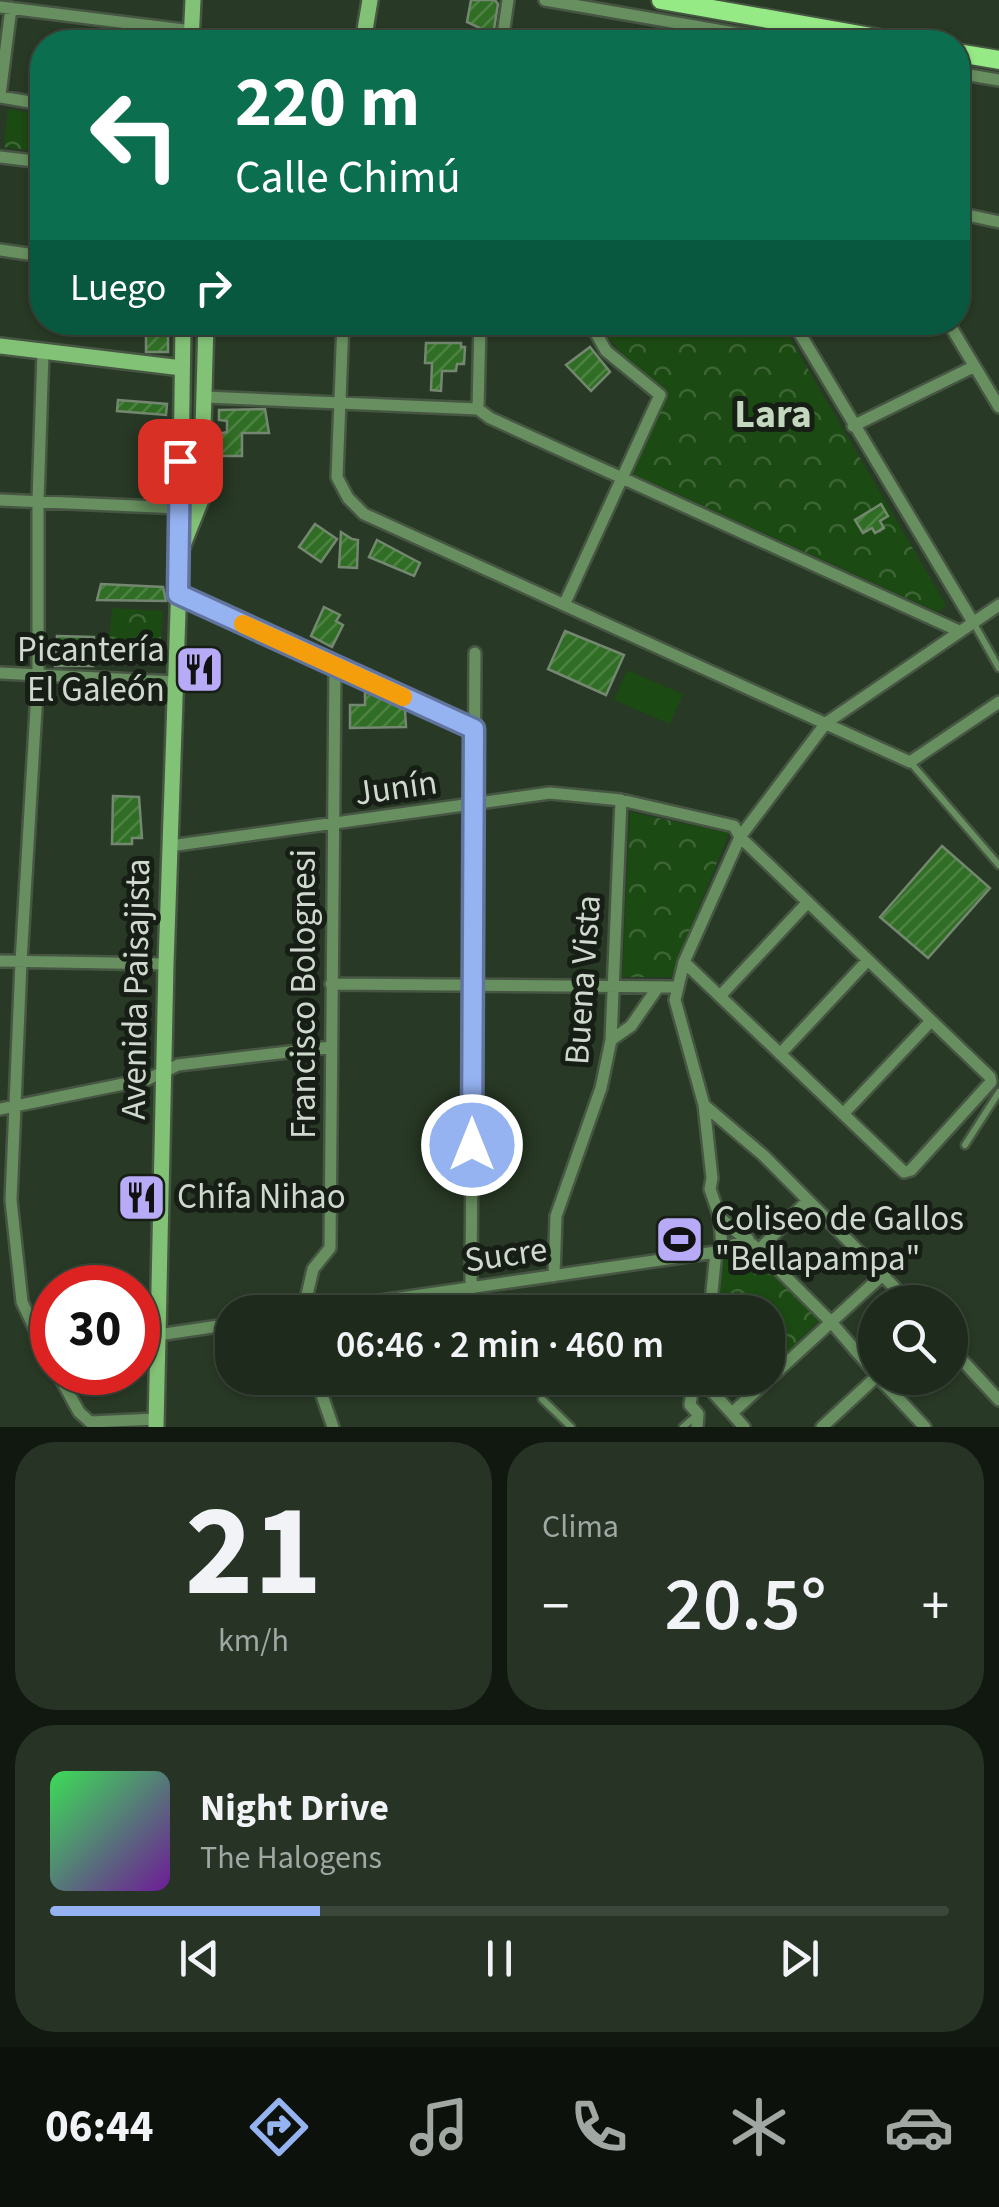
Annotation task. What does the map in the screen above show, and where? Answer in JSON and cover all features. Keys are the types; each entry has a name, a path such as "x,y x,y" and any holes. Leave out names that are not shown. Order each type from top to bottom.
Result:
{"main road":[{"path":"192,30 193,0"},
{"path":"364,30 370,0"},
{"path":"661,0 830,30"},
{"path":"970,55 999,60"},
{"name":"Avenida Paisajista","path":"160,1265 183,335"},
{"path":"180,553 201,500 206,335"},
{"path":"0,346 182,368"},
{"name":"Avenida Paisajista","path":"156,1423 157,1395"}],"street":[{"path":"60,14 62,0"},
{"path":"504,30 508,0"},
{"path":"545,0 685,30"},
{"path":"30,102 0,96 6,8 152,30"},
{"path":"716,30 726,12"},
{"path":"726,12 729,30"},
{"path":"970,75 999,80"},
{"path":"0,157 30,161"},
{"path":"970,216 999,222"},
{"path":"0,250 30,254"},
{"path":"343,335 337,477 348,498 364,514 910,762 996,709"},
{"path":"478,409 480,335"},
{"path":"564,605 660,395 606,350 597,335"},
{"path":"800,335 973,622"},
{"path":"956,335 999,407"},
{"path":"30,1319 22,1302 6,1204 16,1106 38,675 43,352"},
{"path":"853,426 974,366"},
{"path":"205,396 478,409 621,480 959,631"},
{"path":"0,500 180,508"},
{"path":"178,594 474,729"},
{"path":"713,1295 720,1218 710,1189 704,1105 675,1000 684,962 740,837 826,723 999,605"},
{"path":"471,1288 475,653"},
{"name":"Francisco Bolognesi","path":"307,1295 313,1269 330,1248 335,666"},
{"path":"0,673 176,682"},
{"name":"Junín","path":"170,846 550,793 621,800 734,826 740,837 992,1082 912,1170 904,1172 843,1114"},
{"name":"Buena Vista","path":"554,1276 556,1216 601,1088 612,1040 621,800"},
{"path":"720,996 808,902"},
{"path":"780,1054 868,960"},
{"path":"0,961 166,964"},
{"path":"684,962 843,1114 931,1021"},
{"path":"331,984 676,987"},
{"path":"612,1040 631,1026 658,987"},
{"path":"0,1109 148,1078 178,1065 330,1047"},
{"path":"704,1105 763,1155 893,1285"},
{"path":"759,1250 808,1200"},
{"path":"720,1218 748,1238 858,1354"},
{"name":"Sucre","path":"421,1295 719,1251 748,1238"},
{"path":"732,1413 901,1258"},
{"path":"160,1335 215,1327"},
{"path":"968,1366 999,1400"},
{"path":"822,1427 858,1394"},
{"path":"70,1395 90,1422 156,1423"},
{"path":"322,1395 333,1427"},
{"path":"692,1395 690,1404 697,1421 720,1399"},
{"path":"716,1395 744,1427"},
{"path":"894,1395 923,1426"}],"lane":[{"path":"973,622 999,668"},
{"path":"910,762 999,865"},
{"path":"965,1145 999,1092"},
{"path":"542,1399 571,1427"},
{"path":"683,1427 697,1421"}],"green space":[{"path":"8,109 30,113 30,150 4,147"},
{"path":"607,335 788,335 946,605 938,612 633,474 666,391 628,361"},
{"path":"112,608 163,611 159,662 108,656"},
{"path":"627,670 683,694 670,724 614,700"},
{"path":"630,812 729,833 671,977 622,977"},
{"path":"743,1246 820,1320 785,1354 785,1295 718,1295 724,1253"}],"building":[{"path":"471,0 495,0 498,4 494,30 480,30 467,22"},
{"path":"146,335 168,335 168,352 146,352"},
{"path":"426,343 461,343 465,347 464,364 457,364 456,371 442,371 441,391 431,390 432,363 425,363"},
{"path":"590,347 610,372 591,391 566,365"},
{"path":"118,400 167,404 166,415 117,411"},
{"path":"265,409 269,433 242,433 242,456 214,456 215,435 227,432 227,421 219,420 219,410"},
{"path":"881,504 888,516 880,521 884,528 863,533 855,520"},
{"path":"315,524 337,539 321,562 299,547"},
{"path":"341,532 358,540 357,568 339,567"},
{"path":"377,540 420,563 414,576 369,557"},
{"path":"101,584 163,587 166,601 97,600"},
{"path":"324,607 340,615 336,621 343,625 332,647 311,636"},
{"path":"565,631 624,655 606,695 548,669"},
{"path":"57,636 94,637 93,666 55,666"},
{"path":"365,691 405,710 406,727 350,728 350,705 365,705"},
{"path":"113,796 139,797 142,838 132,838 132,844 112,844"},
{"path":"942,846 990,888 928,958 880,917"}],"slow traffic":[{"path":"243,624 403,697"}],"place":[{"name":"Picantería El Galeón","path":"200,670"},
{"name":"Chifa Nihao","path":"142,1197"},
{"name":"Coliseo de Gallos \"Bellapampa\"","path":"680,1239"}],"district":[{"name":"Lara","path":"773,414"}],"route":[{"path":"180,461 178,594 474,729 472,1145"}]}
